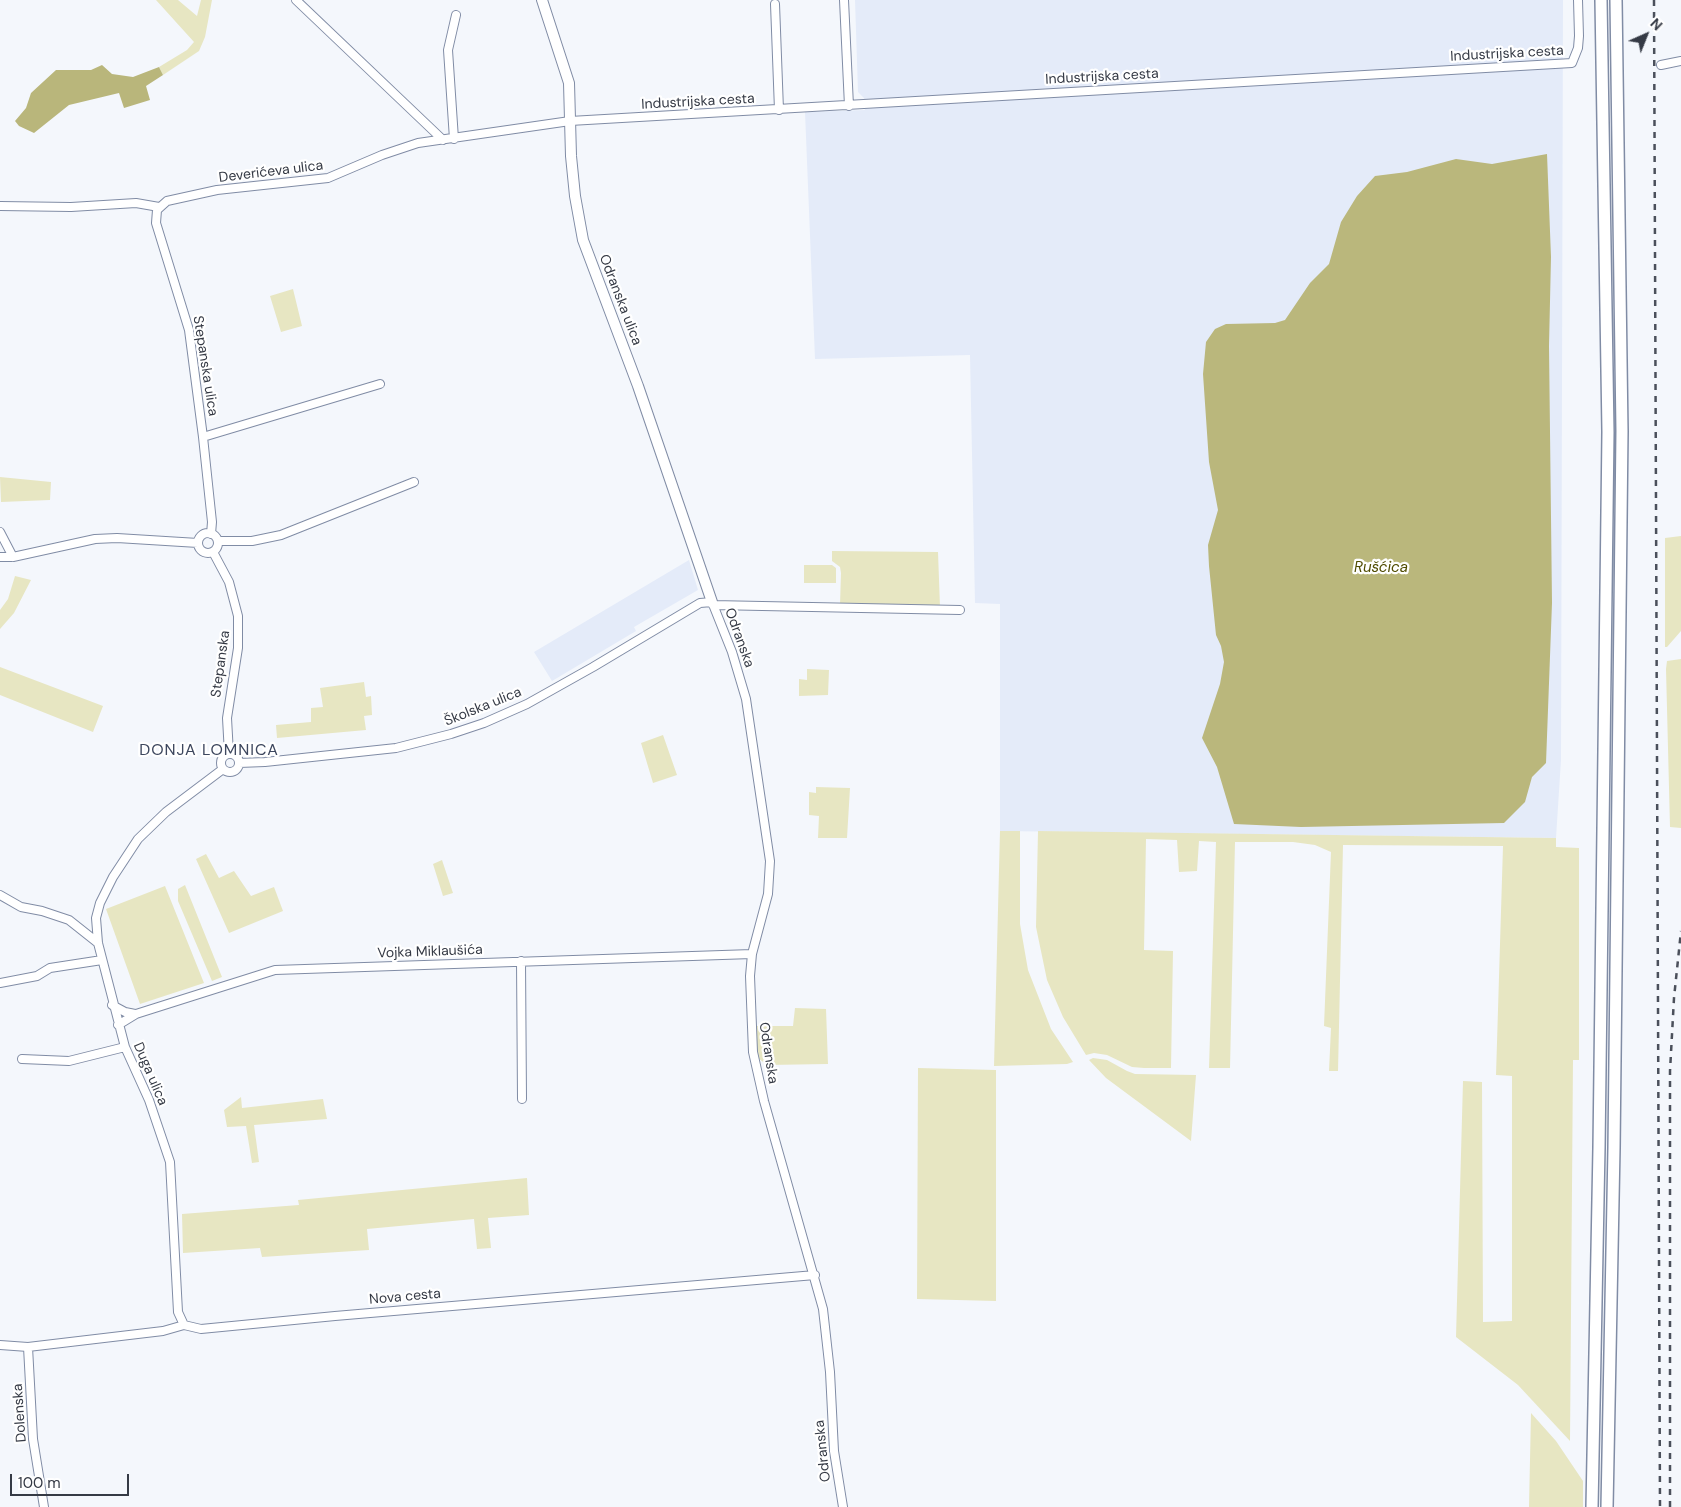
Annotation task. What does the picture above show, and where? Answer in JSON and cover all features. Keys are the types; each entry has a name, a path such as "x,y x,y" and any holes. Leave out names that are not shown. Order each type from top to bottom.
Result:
{"highway":[{"path":"1592,1507 1600,1148 1608,432 1601,0"},
{"path":"1607,1507 1614,1148 1622,431 1616,0"}],"main road":[{"name":"Odranska ulica","path":"542,0 567,75 575,196 586,252 641,394 713,604"}],"street":[{"path":"296,0 443,140"},
{"path":"844,0 849,106"},
{"name":"Industrijska cesta","path":"570,121 1572,63 1578,48 1578,0"},
{"path":"775,4 780,110"},
{"path":"454,139 448,50 456,14"},
{"path":"1661,65 1681,61"},
{"name":"Deverićeva ulica","path":"159,207 167,201 191,195 328,178 401,148 570,121"},
{"path":"0,206 71,207 136,203 159,207"},
{"name":"Stepanska ulica","path":"159,207 156,214 157,228 189,330 212,522 211,534"},
{"path":"202,437 380,384"},
{"path":"198,543 201,536 211,534 218,540 252,541 281,535 414,482"},
{"path":"0,532 13,557"},
{"path":"0,557 13,557 95,539 117,538 198,543"},
{"path":"198,543 204,552 213,552 217,547 218,540"},
{"name":"Stepanska","path":"213,552 229,582 238,616 238,648 227,712 229,754"},
{"name":"Školska ulica","path":"222,769 231,772 237,769 239,763 396,748 459,732 527,704 594,667 700,603 960,610"},
{"name":"Odranska","path":"713,604 732,652 746,699 769,854 768,894 752,954 749,994 755,1065 815,1275 826,1326 834,1451 843,1507"},
{"path":"229,754 235,755 239,763"},
{"name":"Školska ulica","path":"222,769 221,759 229,754"},
{"name":"Školska ulica","path":"98,943 95,929 97,911 124,857 153,824 222,769"},
{"path":"0,895 21,907 42,911 69,920 98,943"},
{"name":"Duga ulica","path":"98,943 124,1047 151,1107 170,1162 178,1312 184,1325"},
{"name":"Vojka Miklaušića","path":"118,1025 136,1014 275,970 752,954"},
{"path":"0,983 37,976 50,968 102,960"},
{"path":"521,961 522,1099"},
{"path":"112,1005 125,1012 136,1014"},
{"path":"22,1059 69,1061 124,1047"},
{"name":"Nova cesta","path":"0,1345 28,1347 163,1331 184,1325 202,1329 815,1275"},
{"name":"Dolenska","path":"28,1347 33,1438 44,1507"}],"shaded area":[{"path":"855,0 1563,0 1561,760 1556,838 1000,831 1000,604 975,603 970,355 815,359 805,112 865,110 864,98 858,92"},
{"path":"102,65 112,74 133,77 159,67 163,75 146,86 150,100 124,108 119,93 69,105 34,133 19,126 15,121 26,108 31,93 56,70 91,70"},
{"path":"689,560 698,590 634,627 636,631 552,681 534,652"}],"green space":[{"path":"156,0 178,0 197,16 201,0 212,0 205,37 199,51 163,75 159,67 187,50 194,42"},
{"path":"293,289 302,326 281,332 270,296"},
{"path":"0,477 51,482 50,500 1,502"},
{"path":"1681,536 1681,631 1665,647 1665,538"},
{"path":"832,551 938,552 940,607 840,605 841,573 840,567 832,561"},
{"path":"804,565 832,565 836,568 836,583 804,583"},
{"path":"15,576 31,580 14,613 0,629 0,610 8,599"},
{"path":"1681,659 1681,828 1670,827 1666,669 1667,661"},
{"path":"0,667 103,706 93,732 0,695"},
{"path":"807,669 829,670 828,695 799,696 799,679 807,680"},
{"path":"364,682 366,697 371,696 372,715 364,716 366,730 277,738 276,725 311,722 311,708 323,707 320,688"},
{"path":"663,735 677,775 653,783 641,743"},
{"path":"816,787 850,788 847,838 818,838 819,816 809,815 809,792 816,793"},
{"path":"1000,831 1020,831 1020,924 1028,970 1051,1029 1073,1062 1067,1064 994,1066"},
{"path":"1038,831 1556,838 1556,847 1579,848 1579,1060 1573,1060 1570,1441 1518,1385 1456,1337 1463,1081 1482,1082 1483,1322 1512,1321 1512,1076 1496,1075 1503,846 1343,845 1338,1071 1329,1071 1331,1028 1324,1026 1331,852 1315,845 1293,842 1235,842 1230,1068 1209,1068 1216,842 1199,841 1197,871 1179,872 1177,840 1146,839 1144,950 1173,951 1171,1068 1144,1068 1132,1067 1107,1055 1094,1053 1086,1055 1063,1017 1047,980 1036,927"},
{"path":"206,854 219,878 234,871 251,896 274,887 283,911 229,933 196,859"},
{"path":"442,860 453,893 443,896 433,864"},
{"path":"185,885 222,977 212,981 178,901 178,889"},
{"path":"165,886 204,983 140,1004 106,909"},
{"path":"795,1008 826,1009 828,1064 767,1065 758,1058 754,1026 793,1026"},
{"path":"1093,1058 1107,1060 1135,1074 1196,1075 1191,1141 1106,1078 1089,1060"},
{"path":"918,1068 996,1070 996,1301 917,1299"},
{"path":"241,1097 242,1108 323,1099 327,1119 254,1125 259,1162 252,1163 246,1126 227,1127 224,1110"},
{"path":"527,1178 529,1215 488,1218 491,1248 477,1249 474,1219 367,1229 369,1250 262,1257 260,1248 183,1253 182,1214 299,1205 298,1200"},
{"path":"1531,1413 1556,1441 1583,1481 1583,1507 1529,1507"}],"water":[{"name":"Rušćica","path":"1547,154 1551,257 1549,346 1552,603 1546,763 1532,777 1525,802 1504,823 1301,827 1234,824 1217,767 1202,738 1220,684 1224,662 1221,646 1216,635 1209,566 1208,545 1218,510 1209,462 1203,374 1206,342 1215,329 1226,324 1275,323 1285,320 1310,283 1329,264 1341,222 1357,196 1375,176 1407,172 1456,159 1492,164"}],"railway":[{"path":"1654,0 1660,1507"},
{"path":"1670,1507 1670,1071 1674,998 1681,931"}],"district":[{"name":"DONJA LOMNICA","path":"209,751"}]}
